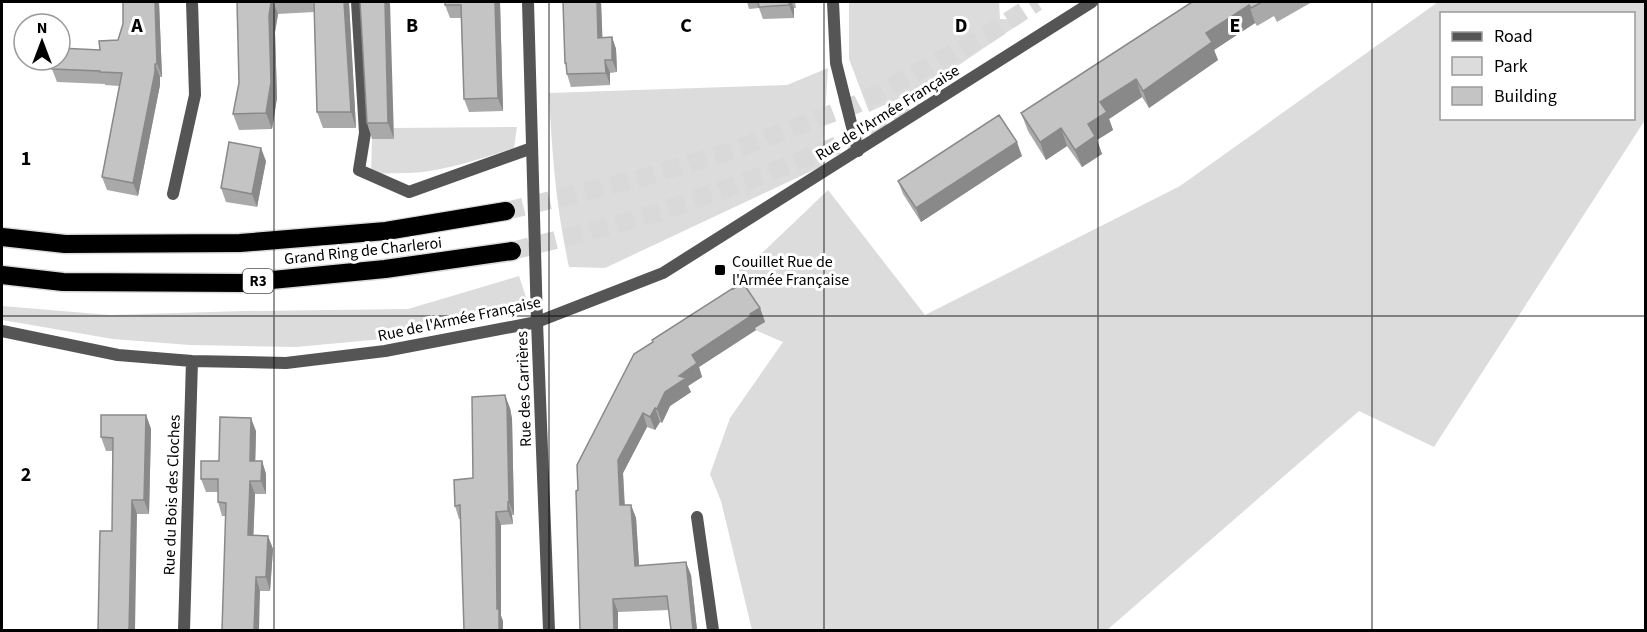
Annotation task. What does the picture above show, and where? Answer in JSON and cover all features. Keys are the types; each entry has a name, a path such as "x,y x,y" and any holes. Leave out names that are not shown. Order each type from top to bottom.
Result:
{"highway":[{"name":"Grand Ring de Charleroi","path":"2,237 65,244 240,243 386,231 506,211"},
{"name":"Grand Ring de Charleroi","path":"2,275 63,282 241,282 385,269 512,251"}],"street":[{"path":"173,194 195,95 192,2"},
{"path":"357,2 365,133 359,170 409,192 532,148"},
{"name":"Rue des Carrières","path":"528,2 549,630"},
{"path":"833,2 836,63 858,151"},
{"name":"Rue de l'Armée Française","path":"2,331 118,355 192,361 286,363 385,351 537,322 663,273 1092,2"},
{"name":"Rue du Bois des Cloches","path":"184,630 192,361"},
{"path":"697,517 713,630"}],"green space":[{"path":"849,2 999,2 1000,19 1025,20 931,84 869,112 849,59"},
{"path":"1438,2 1645,2 1645,120 1434,447 1359,411 1107,630 752,630 721,501 710,474 730,418 783,342 755,330 738,302 739,267 762,253 828,190 925,315 1180,186"},
{"path":"828,68 822,166 605,268 569,267 555,180 549,93 787,85"},
{"path":"517,127 514,148 503,152 435,170 371,175 372,139 394,138 394,128"},
{"path":"519,276 527,300 512,313 404,337 296,347 190,345 113,339 2,320 2,306 110,315 408,309"}],"building":[{"path":"123,2 155,2 157,64 155,64 133,183 102,177 122,73 72,70 72,49 100,50 99,41 118,40 123,24"},
{"path":"237,2 271,2 269,16 271,82 266,113 233,114 239,83"},
{"path":"314,2 344,2 351,112 317,112"},
{"path":"360,2 385,2 388,123 367,123"},
{"path":"445,2 495,2 498,98 464,99 461,5 445,5"},
{"path":"563,2 597,2 598,38 612,37 612,60 605,60 606,73 567,74"},
{"path":"758,2 789,2 789,5 759,7"},
{"path":"1192,2 1262,2 1251,8 1249,5 1206,33 1212,42 1143,91 1136,79 1100,102 1107,112 1088,124 1095,136 1075,150 1061,128 1040,142 1021,113"},
{"path":"999,115 1017,142 916,208 898,181"},
{"path":"229,142 261,148 252,194 221,188"},
{"path":"743,283 760,308 692,355 697,363 679,376 686,378 665,392 657,409 655,408 650,417 643,413 618,460 620,505 631,505 635,566 686,562 693,630 671,630 667,596 613,599 614,630 580,630 577,465 634,354 653,342 652,340"},
{"path":"505,395 509,502 508,511 496,512 499,630 464,630 460,505 455,506 454,480 473,478 472,397"},
{"path":"101,415 146,415 144,500 132,500 129,630 98,630 100,531 112,531 113,438 101,437"},
{"path":"220,417 251,418 250,461 262,461 261,481 250,481 248,535 268,536 266,577 256,577 254,630 222,630 226,503 218,502 218,479 201,479 201,461 219,461"}],"tunnel":[{"path":"506,211 641,178 731,151 857,104 987,35 1037,2"},
{"path":"512,251 632,220 718,192 820,152 920,107"}],"place":[{"name":"Couillet Rue de l'Armée Française","path":"720,270"}]}
